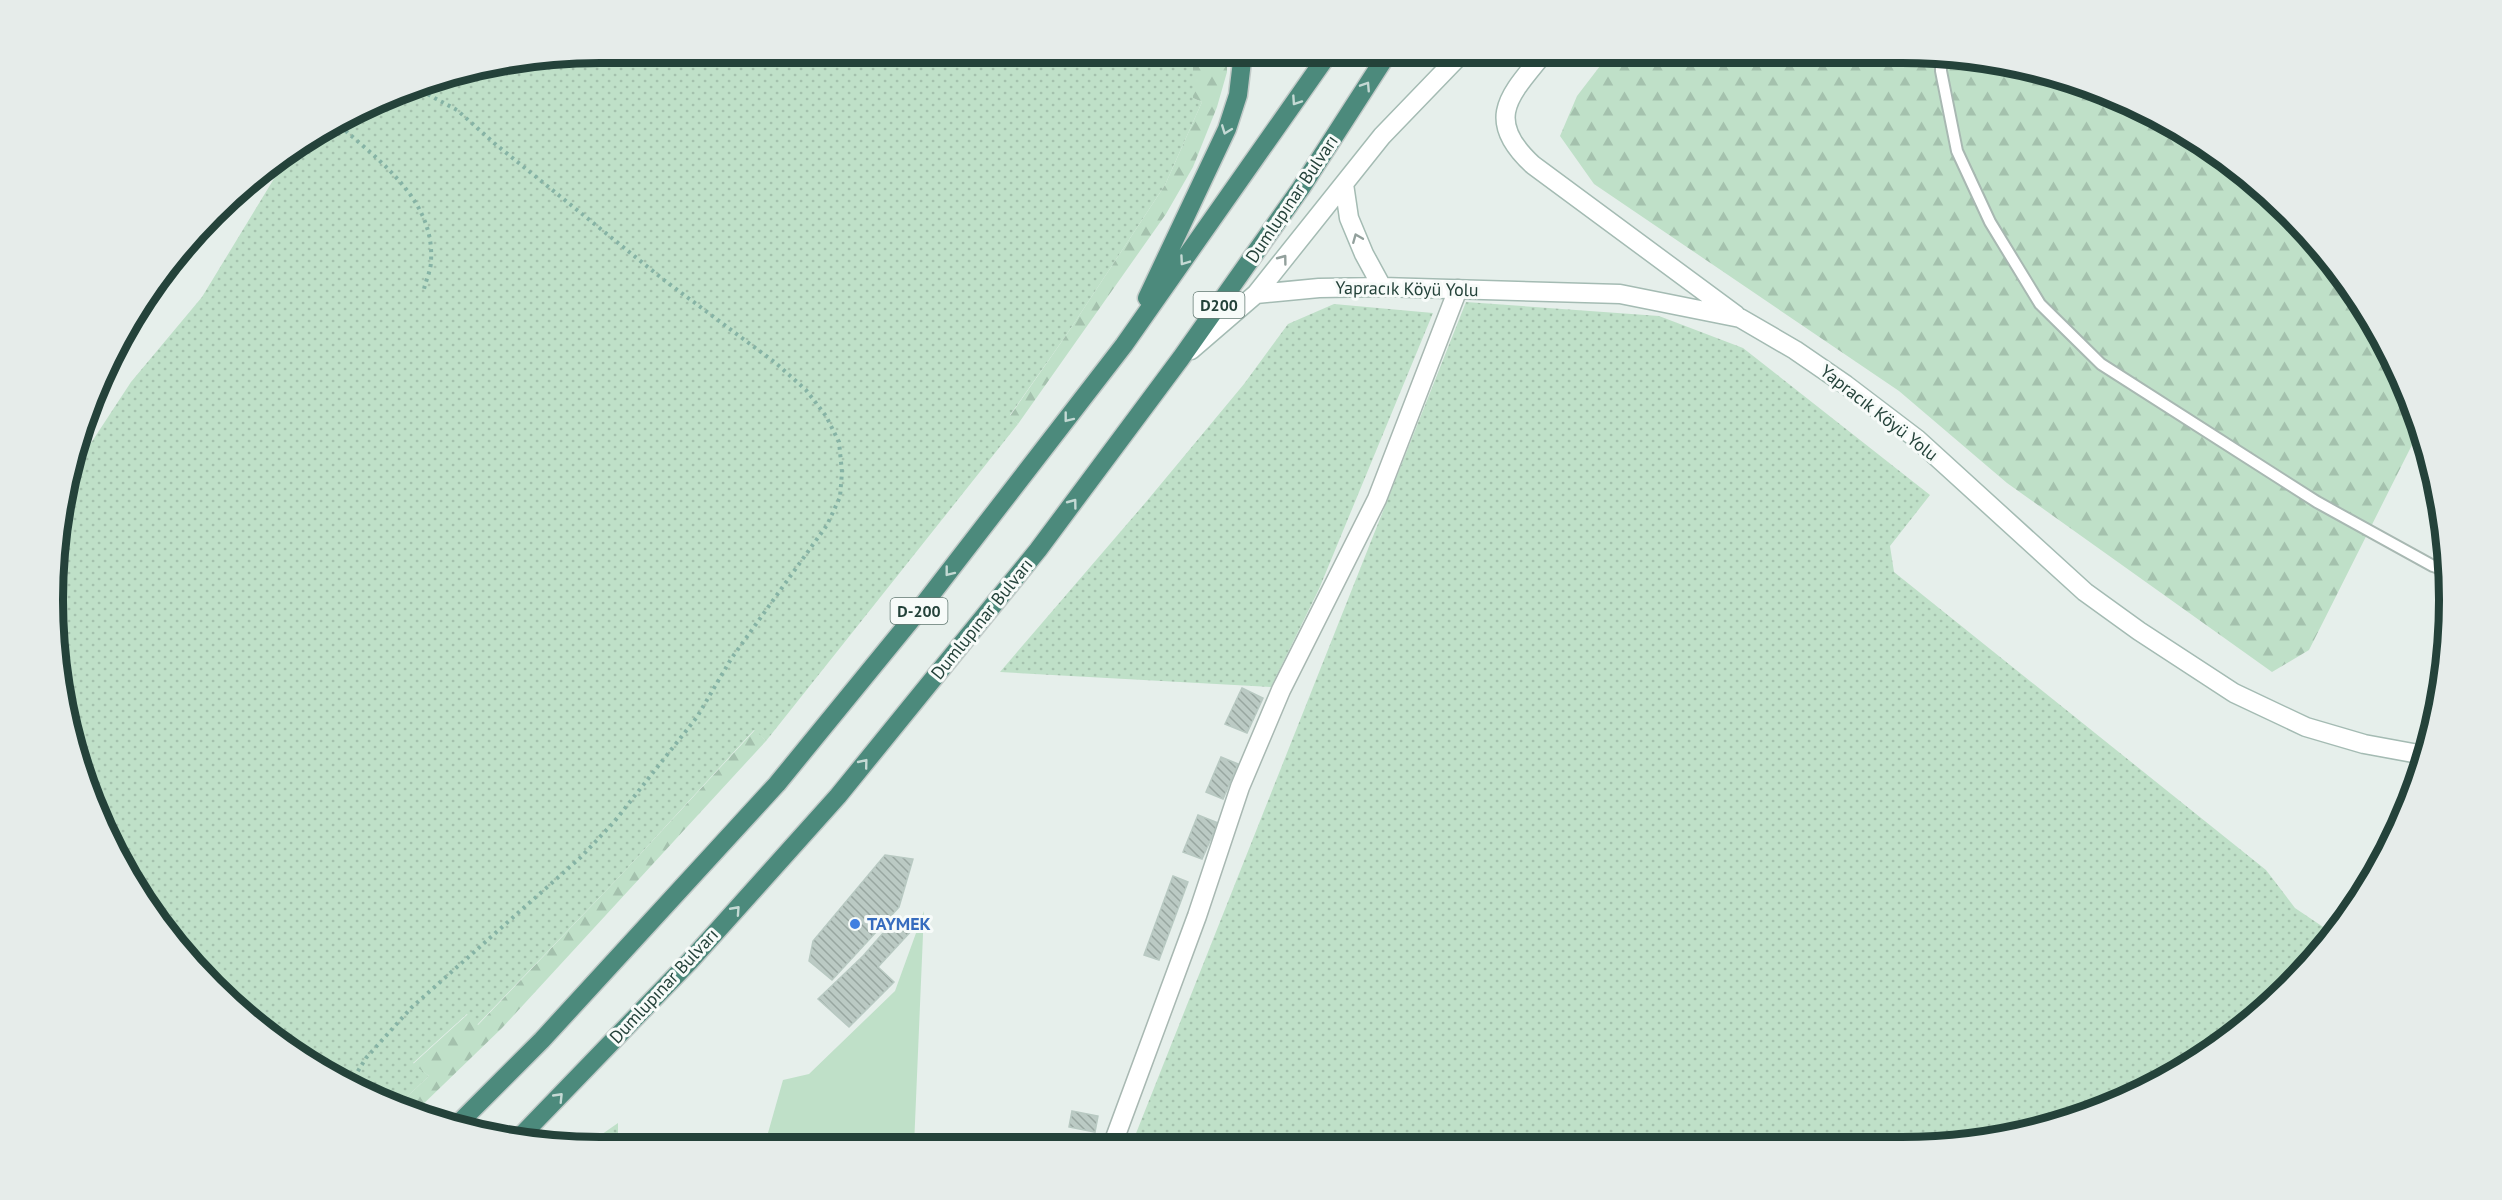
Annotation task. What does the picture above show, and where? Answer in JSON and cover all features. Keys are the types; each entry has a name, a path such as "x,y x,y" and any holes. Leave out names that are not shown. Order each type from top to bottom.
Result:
{"highway":[{"path":"1124,345 1227,129 1238,95 1242,63"},
{"name":"D-200","path":"463,1119 542,1040 777,784 920,609 1124,345 1322,63"},
{"name":"Dumlupınar Bulvarı","path":"525,1131 690,961 838,796 1038,550 1182,358 1301,188 1381,63"}],"main road":[{"path":"1182,358 1257,294 1382,136 1452,63"},
{"path":"1535,63 1512,92 1506,106 1505,118 1518,152 1740,318"},
{"path":"1344,184 1349,218 1364,254 1383,287"},
{"name":"Yapracık Köyü Yolu","path":"1257,294 1319,288 1383,287 1620,294 1740,318 1796,350 1917,440 2085,592 2139,632 2234,693 2306,727 2364,744 2417,754"},
{"path":"1115,1137 1197,916 1240,787 1281,690 1377,499 1458,289"}],"lane":[{"path":"1941,64 1957,151 1990,222 2040,303 2100,364 2317,502 2438,568"}],"path":[{"path":"354,1078 366,1058 411,1008 581,857 614,822 697,717 730,659 827,525 840,497 841,489 840,442 826,416 806,390 777,364 663,280 494,143 457,110 424,92"},
{"path":"343,129 399,180 423,217 431,262 424,289"}],"green space":[{"path":"600,63 1193,63 1193,98 1202,102 1165,185 1067,334 1010,415 1018,424 766,741 754,730 621,875 477,1025 467,1014 413,1063 429,1076 404,1100 362,1082 331,1065 273,1026 220,980 196,954 154,898 118,838 91,773 81,739 68,670 63,600 68,530 81,461 131,382 202,297 280,169 331,135 362,118 427,91 495,73 565,64"},
{"path":"1193,63 1227,63 1227,72 1217,107 1193,167 1166,214 1018,424 1010,416 1165,185 1202,102 1193,98"},
{"path":"1602,63 1902,63 1972,68 2041,81 2108,104 2170,135 2229,174 2282,220 2328,273 2384,362 2415,440 2309,650 2272,672 2007,483 1899,391 1594,184 1560,136 1577,96"},
{"path":"1466,302 1659,316 1743,348 1930,495 1890,546 1894,572 2266,870 2295,908 2326,929 2282,980 2256,1004 2229,1026 2170,1065 2140,1082 2075,1109 2007,1127 1937,1136 1902,1137 1135,1137"},
{"path":"1334,304 1433,313 1319,589 1271,687 1000,672 1244,384 1288,324"},
{"path":"755,730 766,741 502,1028 421,1107 404,1100 429,1076 413,1064 468,1014 478,1025"},
{"path":"924,911 914,1137 767,1137 783,1080 809,1074 895,991"},
{"path":"618,1123 618,1137 598,1137"}],"building":[{"path":"1242,688 1263,698 1247,733 1225,724"},
{"path":"1221,757 1238,764 1223,799 1206,792"},
{"path":"1198,815 1218,823 1202,859 1183,852"},
{"name":"TAYMEK","path":"885,855 913,859 899,907 832,980 809,961 813,941"},
{"path":"1173,876 1188,882 1159,960 1144,955"},
{"name":"TAYMEK","path":"898,916 913,929 878,967 894,982 849,1027 818,999 863,956"},
{"path":"1072,1111 1098,1116 1095,1132 1069,1127"}],"place":[{"name":"TAYMEK","path":"855,924"}]}
